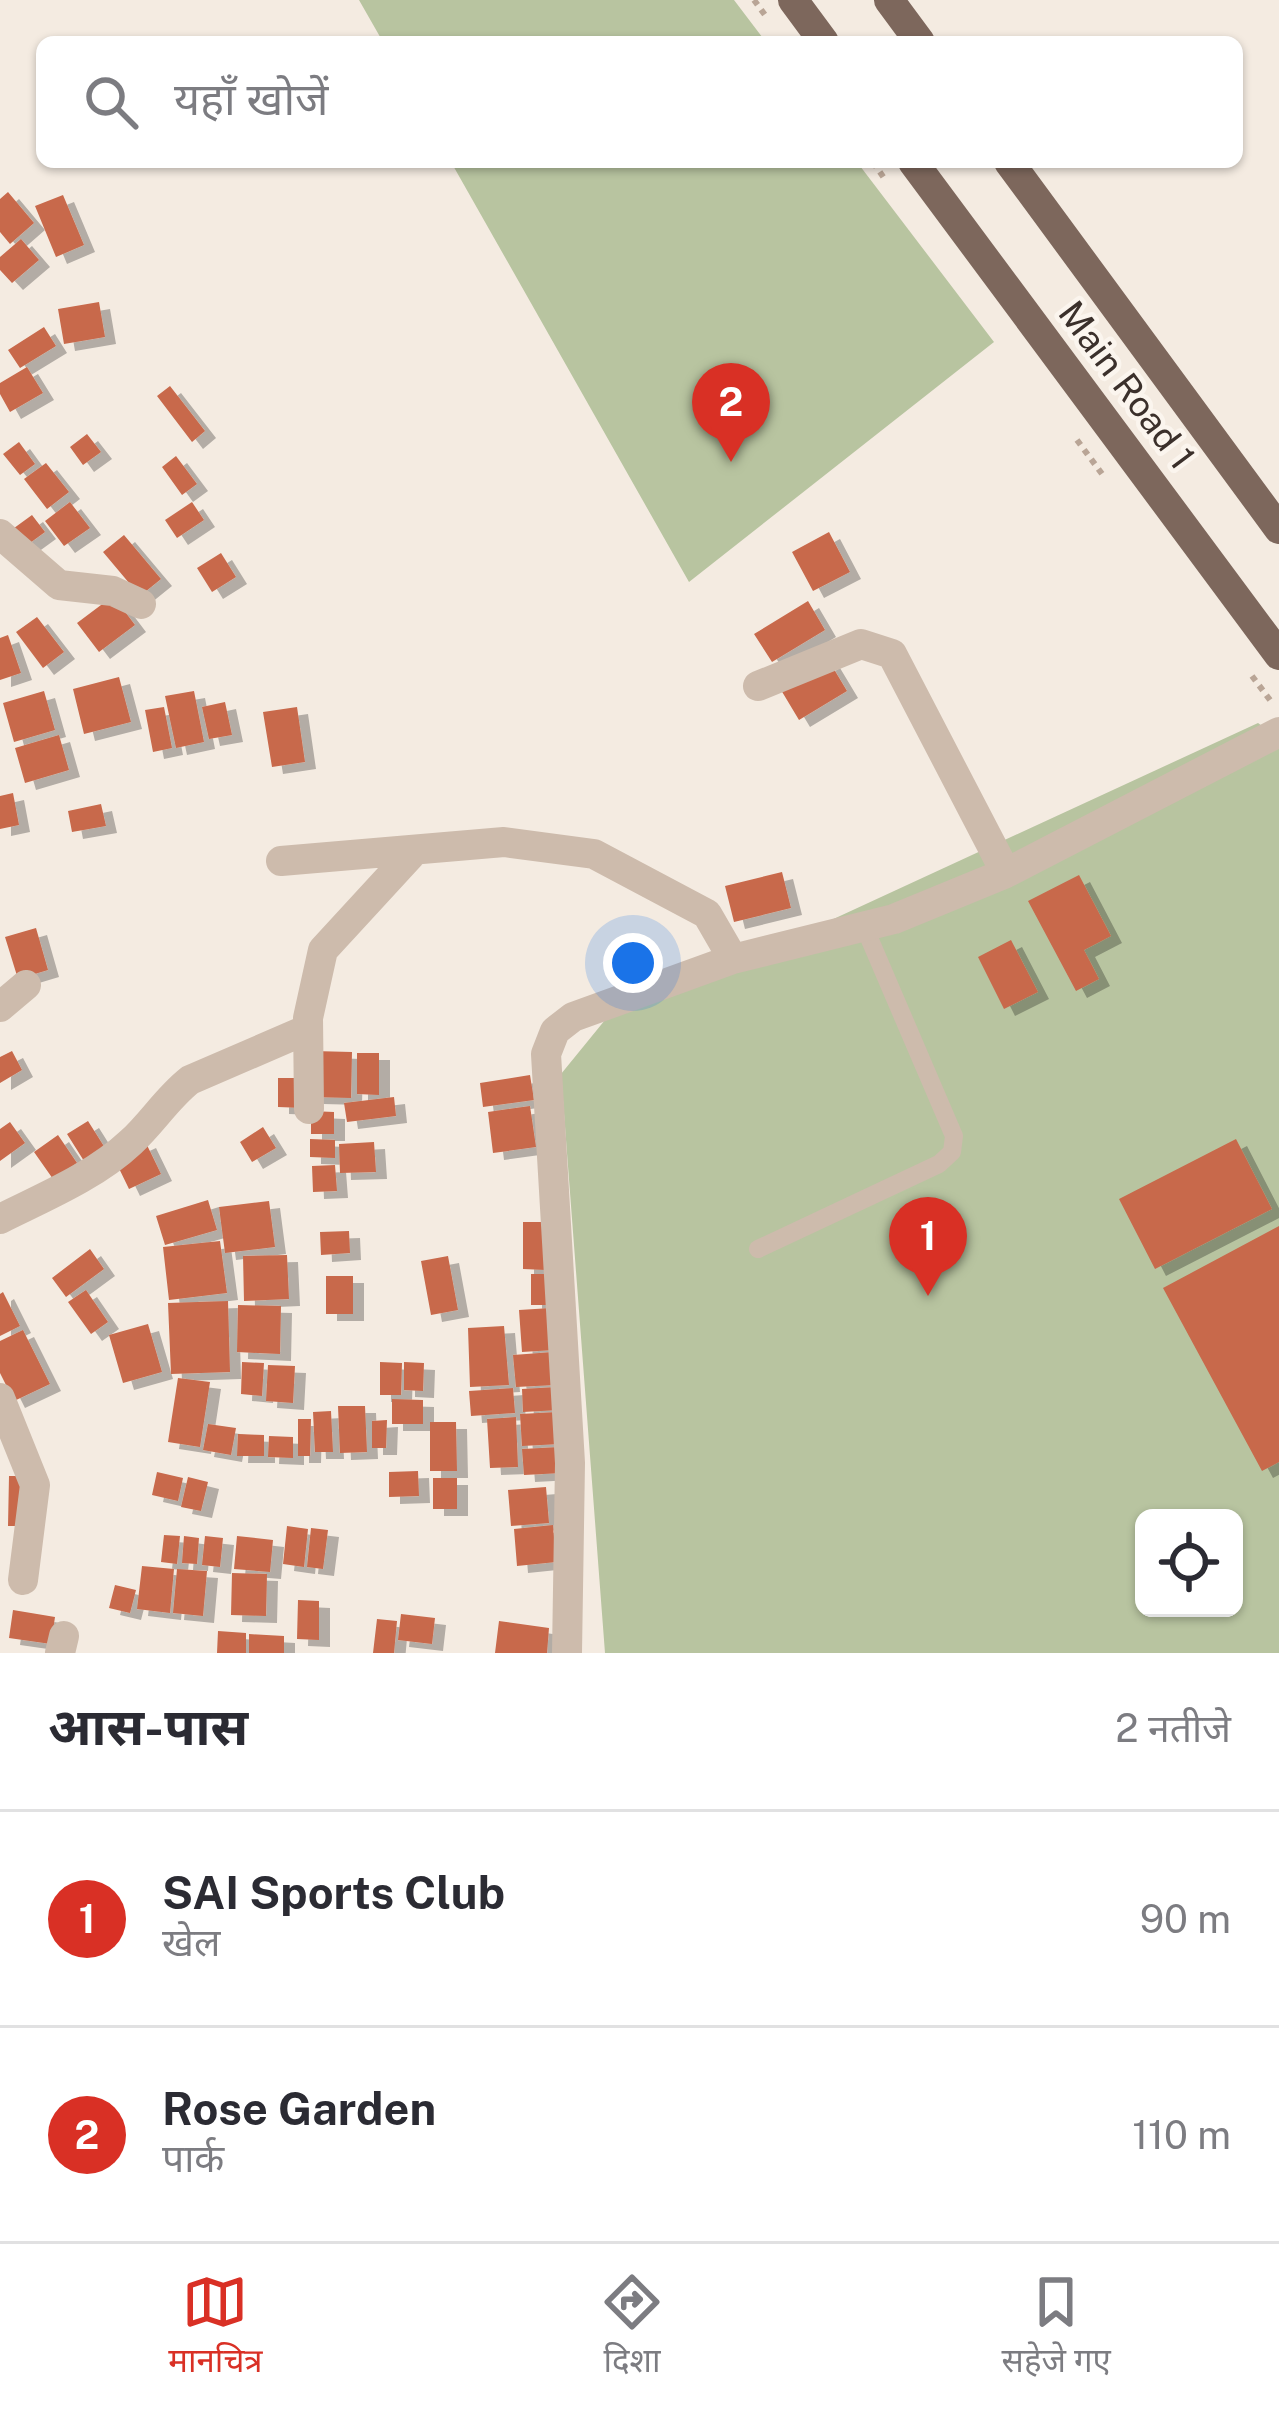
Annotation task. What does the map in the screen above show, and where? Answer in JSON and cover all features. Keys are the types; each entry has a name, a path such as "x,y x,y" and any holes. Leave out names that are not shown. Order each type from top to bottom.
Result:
{"main road":[{"path":"793,0 820,36"},
{"path":"889,0 916,36"},
{"name":"Main Road 1","path":"917,168 1279,655"},
{"name":"Main Road 1","path":"1013,168 1279,529"}],"street":[{"path":"0,534 59,585 113,591 141,604"},
{"path":"758,686 861,644 892,654 1006,873"},
{"path":"567,1653 570,1463 546,1054 555,1031 573,1017 733,959 894,919 1006,873 1279,732"},
{"path":"280,861 504,842 594,854 707,914 733,959"},
{"path":"309,1109 308,1029 323,950 415,850"},
{"path":"0,1006 26,985"},
{"path":"0,1220 103,1164 130,1143 190,1080 308,1029"},
{"path":"0,1398 35,1485 23,1580"}],"lane":[{"path":"758,1249 939,1164 952,1152 953,1136 864,926"}],"green space":[{"path":"359,0 734,0 761,36 380,36"},
{"path":"454,168 862,168 994,342 689,582"},
{"path":"1258,723 1279,738 1279,1653 605,1653 561,1074 605,1020"}],"building":[{"path":"8,192 34,223 10,244 0,232 0,199"},
{"path":"63,195 84,245 56,257 35,206"},
{"path":"21,239 39,260 12,283 0,270 0,257"},
{"path":"99,302 105,337 64,344 58,309"},
{"path":"44,327 56,346 20,368 8,350"},
{"path":"27,367 43,393 10,412 0,383"},
{"path":"170,386 205,431 192,442 157,396"},
{"path":"87,434 101,452 83,465 70,447"},
{"path":"19,442 35,464 20,475 3,454"},
{"path":"176,456 197,484 182,495 162,467"},
{"path":"46,463 69,492 47,509 24,479"},
{"path":"70,502 90,528 64,546 45,521"},
{"path":"192,502 204,520 177,538 165,520"},
{"path":"32,515 45,532 23,548 10,531"},
{"path":"829,532 850,572 813,591 792,552"},
{"path":"124,535 161,579 140,596 103,552"},
{"path":"221,553 236,577 212,592 197,568"},
{"path":"113,596 135,625 99,652 77,623"},
{"path":"808,601 825,630 772,662 754,634"},
{"path":"37,617 64,652 43,668 16,632"},
{"path":"8,635 21,673 0,680 0,638"},
{"path":"829,661 847,691 799,720 781,690"},
{"path":"119,677 131,722 84,734 73,689"},
{"path":"44,691 55,730 14,742 3,703"},
{"path":"194,691 204,742 176,748 165,696"},
{"path":"225,702 232,735 209,739 202,707"},
{"path":"164,707 172,748 153,752 145,710"},
{"path":"297,707 305,762 272,767 263,712"},
{"path":"59,735 69,770 25,783 15,748"},
{"path":"13,793 19,825 0,829 0,796"},
{"path":"101,804 106,826 72,832 68,811"},
{"path":"782,872 791,908 734,922 725,886"},
{"path":"1079,875 1111,936 1084,950 1099,979 1076,991 1028,901"},
{"path":"36,928 48,970 18,979 5,937"},
{"path":"1011,940 1038,992 1004,1009 978,957"},
{"path":"12,1051 22,1070 0,1083 0,1057"},
{"path":"313,1051 352,1052 351,1098 312,1097"},
{"path":"357,1053 379,1053 379,1095 357,1094"},
{"path":"530,1075 534,1100 483,1107 480,1083"},
{"path":"278,1078 304,1078 304,1108 278,1107"},
{"path":"394,1097 396,1116 347,1122 344,1103"},
{"path":"530,1106 536,1147 493,1153 488,1112"},
{"path":"311,1111 334,1112 334,1134 311,1134"},
{"path":"88,1121 105,1148 84,1161 67,1134"},
{"path":"10,1122 25,1143 0,1161 0,1129"},
{"path":"263,1127 276,1148 252,1162 240,1142"},
{"path":"58,1135 77,1163 53,1179 34,1152"},
{"path":"310,1139 335,1140 335,1158 310,1157"},
{"path":"1236,1139 1272,1209 1155,1269 1119,1199"},
{"path":"145,1141 161,1174 129,1189 113,1156"},
{"path":"374,1142 376,1172 340,1173 339,1144"},
{"path":"335,1165 337,1191 313,1192 312,1166"},
{"path":"208,1200 217,1230 165,1245 156,1216"},
{"path":"269,1201 275,1247 225,1253 219,1207"},
{"path":"523,1222 546,1222 546,1270 523,1269"},
{"path":"1279,1226 1279,1462 1262,1471 1163,1288"},
{"path":"349,1231 350,1253 321,1255 320,1232"},
{"path":"220,1241 227,1293 169,1300 163,1247"},
{"path":"90,1249 104,1269 66,1297 52,1278"},
{"path":"287,1255 289,1299 244,1301 243,1256"},
{"path":"448,1256 458,1310 431,1315 421,1261"},
{"path":"531,1274 551,1274 551,1305 531,1305"},
{"path":"326,1276 353,1276 353,1314 326,1314"},
{"path":"86,1290 108,1322 91,1334 68,1302"},
{"path":"3,1292 20,1326 0,1336 0,1294"},
{"path":"228,1301 230,1372 171,1374 168,1303"},
{"path":"238,1305 281,1306 280,1354 237,1352"},
{"path":"551,1308 554,1350 522,1352 519,1310"},
{"path":"148,1324 162,1372 123,1383 109,1335"},
{"path":"504,1326 509,1385 470,1387 468,1328"},
{"path":"23,1330 50,1384 14,1401 0,1373 0,1341"},
{"path":"553,1352 555,1385 516,1387 513,1355"},
{"path":"242,1362 264,1363 262,1396 241,1394"},
{"path":"380,1362 402,1363 401,1395 380,1395"},
{"path":"404,1362 424,1363 423,1391 404,1390"},
{"path":"268,1365 295,1366 293,1403 266,1401"},
{"path":"178,1378 210,1382 200,1447 168,1442"},
{"path":"557,1387 559,1410 523,1412 522,1389"},
{"path":"513,1388 515,1413 471,1416 469,1391"},
{"path":"392,1399 423,1400 423,1424 392,1424"},
{"path":"338,1406 365,1406 367,1452 340,1453"},
{"path":"331,1411 333,1452 315,1452 313,1412"},
{"path":"558,1412 560,1444 522,1446 520,1414"},
{"path":"516,1417 518,1467 490,1468 487,1419"},
{"path":"298,1419 311,1419 310,1456 298,1456"},
{"path":"387,1420 386,1448 372,1448 372,1421"},
{"path":"430,1422 456,1422 457,1471 430,1471"},
{"path":"208,1424 236,1428 231,1455 203,1450"},
{"path":"238,1434 264,1435 264,1456 237,1456"},
{"path":"269,1436 293,1437 293,1458 268,1457"},
{"path":"560,1447 562,1473 524,1475 522,1449"},
{"path":"418,1471 419,1496 389,1497 389,1472"},
{"path":"157,1472 183,1478 178,1501 152,1495"},
{"path":"9,1476 27,1476 27,1526 8,1526"},
{"path":"188,1477 208,1482 201,1511 181,1507"},
{"path":"433,1478 457,1478 457,1509 433,1509"},
{"path":"546,1487 549,1523 511,1526 508,1490"},
{"path":"553,1525 556,1562 517,1566 514,1529"},
{"path":"287,1526 308,1529 304,1567 283,1564"},
{"path":"311,1528 328,1530 323,1569 307,1567"},
{"path":"164,1535 180,1536 177,1564 161,1562"},
{"path":"184,1536 199,1538 197,1564 182,1563"},
{"path":"205,1536 223,1538 220,1567 202,1565"},
{"path":"237,1536 273,1540 270,1572 234,1569"},
{"path":"142,1566 174,1569 170,1613 137,1609"},
{"path":"177,1569 207,1571 203,1616 173,1613"},
{"path":"232,1573 267,1574 266,1616 231,1615"},
{"path":"115,1585 136,1590 130,1613 109,1608"},
{"path":"298,1600 319,1601 319,1640 297,1639"},
{"path":"13,1610 55,1617 51,1644 9,1638"},
{"path":"401,1614 435,1618 432,1644 398,1640"},
{"path":"377,1619 397,1621 394,1653 373,1653"},
{"path":"499,1621 549,1628 547,1653 495,1653"},
{"path":"218,1631 246,1633 246,1653 217,1653"},
{"path":"249,1634 284,1636 284,1653 249,1653"}],"place":[{"name":"Rose Garden","path":"731,462"},
{"name":"SAI Sports Club","path":"928,1296"}]}
